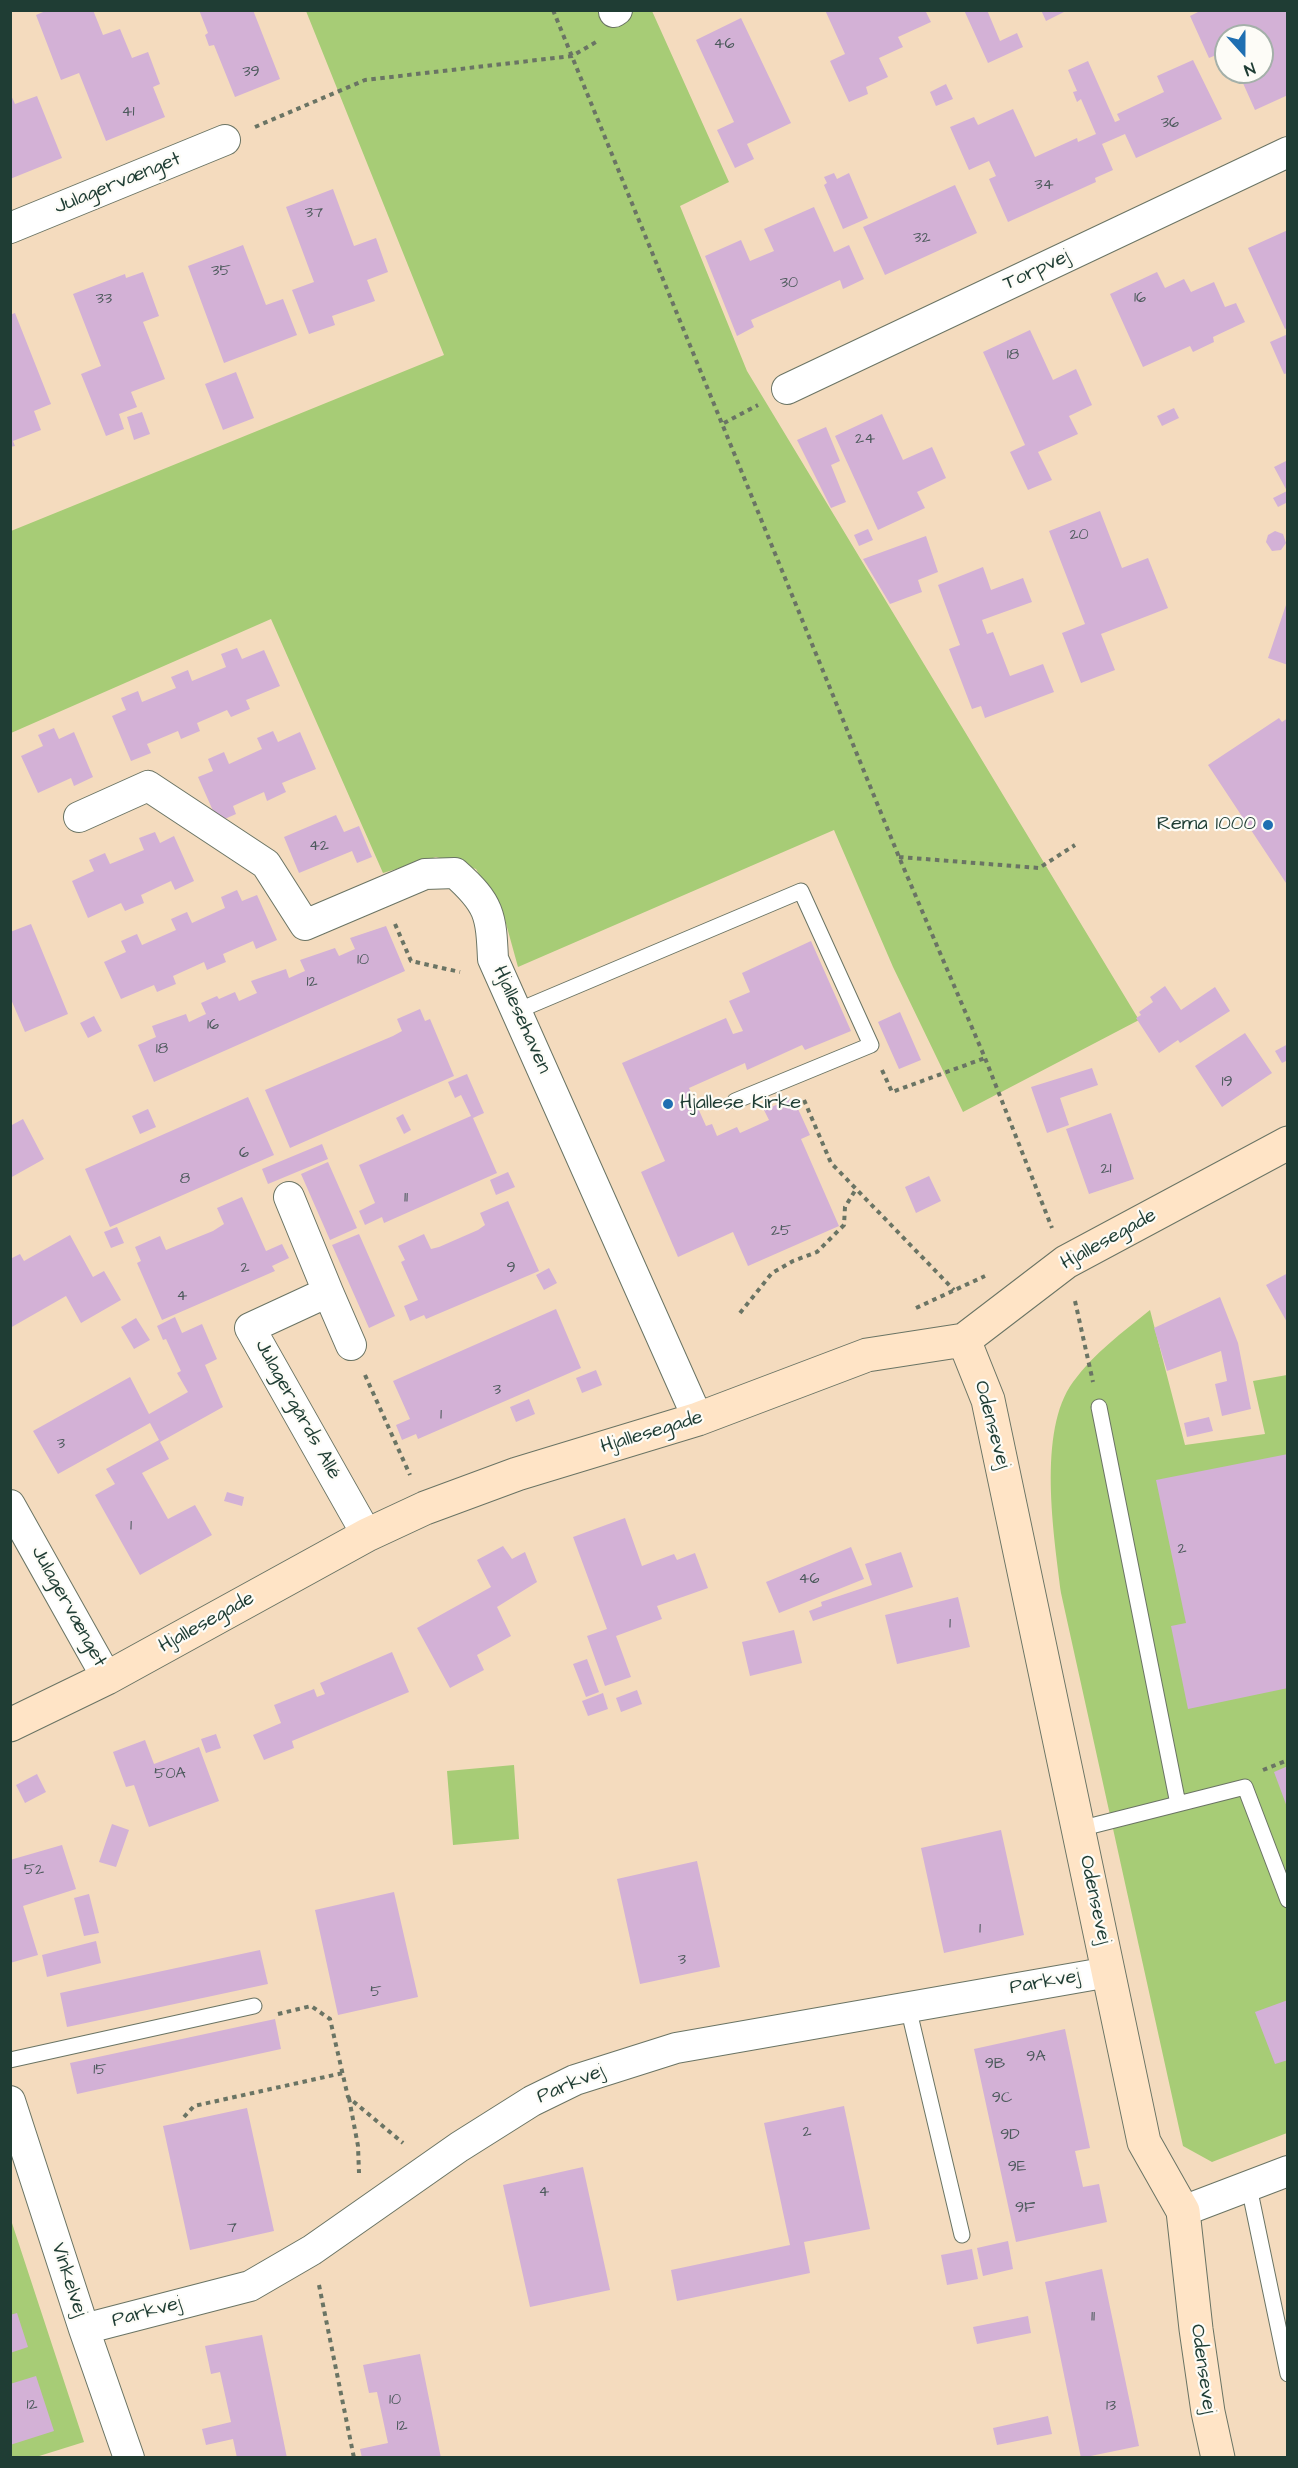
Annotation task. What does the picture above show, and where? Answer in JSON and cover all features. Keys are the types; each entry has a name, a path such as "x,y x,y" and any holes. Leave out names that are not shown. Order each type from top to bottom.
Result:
{"street":[{"name":"Julagervænget","path":"10,228 225,140"},
{"name":"Torpvej","path":"787,389 1287,152"},
{"name":"Hjallesehaven","path":"79,817 148,786 266,864 305,925 425,874 455,873 475,891 491,920 493,959 698,1419"},
{"name":"Hjallesegade","path":"10,1725 107,1678 367,1535 425,1508 517,1474 698,1419 867,1355 964,1340 1066,1262 1287,1143"},
{"path":"289,1197 351,1345"},
{"name":"Julagergårds Allé","path":"328,1292 250,1328 367,1535"},
{"name":"Odensevej","path":"964,1340 988,1400 1144,2142 1183,2211 1208,2412 1218,2457"},
{"name":"Julagervænget","path":"10,1505 107,1678"},
{"name":"Parkvej","path":"84,2330 250,2286 312,2250 431,2167 532,2101 575,2080 676,2048 1109,1972"},
{"name":"Vinkelvej","path":"10,2101 84,2330 129,2457"},
{"path":"1183,2211 1287,2171"}],"lane":[{"path":"518,1011 801,891 871,1045 735,1101"},
{"path":"1099,1407 1178,1803"},
{"path":"1079,1829 1245,1787 1287,1900"},
{"path":"10,2060 254,2006"},
{"path":"908,2007 963,2235"},
{"path":"1249,2187 1287,2374"}],"path":[{"path":"554,10 899,857 985,1058 1066,1262 1099,1407"},
{"path":"225,140 365,80 572,56 606,35 616,11"},
{"path":"899,857 1039,868 1076,845"},
{"path":"382,892 411,961 504,982"},
{"path":"871,1045 892,1092 985,1058"},
{"path":"794,1076 831,1163 954,1290"},
{"path":"740,1313 772,1273 793,1261 817,1252 844,1225 845,1208 856,1189"},
{"path":"351,1345 425,1508"},
{"path":"254,2006 270,2016 310,2006 330,2019 358,2146 360,2195 371,2209"},
{"path":"184,2117 195,2106 343,2073"},
{"path":"348,2097 431,2167"},
{"path":"312,2250 354,2457"}],"green space":[{"path":"306,11 652,11 729,182 680,206 747,371 1139,1020 963,1112 893,967 834,830 518,967 505,920 476,869 436,857 383,873 271,619 11,733 11,531 444,355"},
{"path":"1150,1310 1185,1445 1265,1434 1253,1381 1287,1375 1287,2133 1212,2162 1183,2146 1061,1593 1052,1514 1052,1455 1055,1427 1062,1403 1073,1382 1090,1362 1109,1343"},
{"path":"514,1765 519,1839 453,1845 447,1771"},
{"path":"10,2217 84,2442 36,2457 11,2457"}],"building":[{"path":"48,10 93,10 103,35 120,29 132,58 148,52 160,84 153,87 165,117 106,141 79,73 61,80 36,15"},
{"path":"199,10 253,10 280,79 235,97 214,45 209,46 205,35 208,33"},
{"path":"825,10 925,10 931,22 898,37 903,47 879,58 888,77 866,87 868,94 849,102 830,61 845,54"},
{"path":"964,10 987,10 1000,41 1017,33 1023,47 988,63"},
{"path":"1041,10 1068,10 1046,21"},
{"path":"1202,10 1288,10 1288,95 1255,110 1243,84 1274,84 1274,24 1214,24 1214,56 1209,58 1190,16"},
{"path":"741,18 791,123 747,144 754,159 735,168 717,130 734,122 696,40"},
{"path":"1193,60 1222,119 1136,158 1125,134 1102,144 1113,170 1095,178 1096,182 1008,222 989,179 996,176 989,161 969,170 950,127 974,117 978,125 1013,109 1035,157 1077,138 1078,142 1096,134 1081,99 1077,102 1073,92 1077,91 1068,70 1088,61 1115,122 1120,120 1117,114 1164,92 1157,76"},
{"path":"946,84 953,99 936,106 930,92"},
{"path":"10,93 15,104 37,96 62,158 10,179"},
{"path":"834,173 837,179 849,173 868,218 843,229 824,185 827,183 824,177"},
{"path":"955,185 977,233 885,275 863,227"},
{"path":"333,189 354,246 376,238 388,272 367,280 375,301 332,316 335,325 309,334 292,290 314,282 286,207"},
{"path":"814,207 834,252 849,245 864,279 843,289 840,280 751,320 754,327 737,336 705,256 741,240 750,261 774,251 764,229"},
{"path":"1288,230 1288,327 1285,329 1248,248"},
{"path":"243,245 266,305 283,299 297,335 224,363 188,266"},
{"path":"143,272 159,316 143,322 165,379 131,392 137,407 119,414 124,429 106,436 81,374 101,366 73,294 125,274 126,278"},
{"path":"1157,272 1165,288 1184,279 1191,292 1214,282 1225,307 1236,303 1245,322 1213,337 1214,342 1193,352 1190,346 1143,367 1110,294"},
{"path":"15,313 51,404 34,411 41,430 13,441 15,446 10,447 10,315"},
{"path":"1030,330 1053,380 1076,369 1092,405 1069,416 1078,434 1038,452 1052,480 1028,490 1010,452 1025,445 983,352"},
{"path":"1288,334 1288,373 1284,374 1270,342"},
{"path":"236,372 254,418 223,430 205,384"},
{"path":"1174,408 1179,418 1162,426 1157,416"},
{"path":"142,412 150,434 134,440 127,417"},
{"path":"882,414 903,460 932,447 946,478 917,492 925,508 878,530 835,436"},
{"path":"826,427 840,461 831,465 846,502 831,508 797,440"},
{"path":"1288,460 1288,502 1278,507 1273,498 1287,491 1274,467"},
{"path":"1100,511 1122,568 1148,558 1168,608 1101,634 1115,670 1081,683 1062,633 1085,624 1049,531"},
{"path":"868,529 873,540 859,546 854,535"},
{"path":"1275,531 1283,534 1286,543 1281,550 1272,551 1266,542 1268,535"},
{"path":"926,536 938,572 918,580 922,592 890,604 863,559"},
{"path":"983,567 991,590 1023,578 1032,602 982,620 987,634 993,632 1010,676 1043,664 1054,692 985,718 981,706 972,709 949,649 960,645 938,585"},
{"path":"1288,602 1288,665 1268,658"},
{"path":"237,648 242,659 264,650 280,686 246,700 250,709 231,717 227,710 197,723 200,731 181,739 178,731 147,744 151,753 131,761 112,716 126,710 121,698 138,691 142,702 176,688 171,677 188,670 192,681 226,667 221,654"},
{"name":"Rema 1000","path":"1279,718 1282,722 1288,718 1288,886 1208,765"},
{"path":"54,728 59,739 74,732 93,777 74,786 71,778 38,793 21,756 43,746 38,735"},
{"path":"273,731 278,742 300,732 316,769 282,783 286,792 267,801 264,792 233,806 236,814 218,822 198,777 213,771 208,759 224,752 229,764 262,749 257,738"},
{"path":"336,815 344,832 359,826 372,857 357,863 352,851 299,873 284,837"},
{"path":"155,832 160,843 174,836 194,881 175,890 171,881 141,895 144,903 125,911 121,903 88,918 72,881 94,871 89,860 105,853 110,864 144,850 139,838"},
{"path":"237,890 242,901 257,895 277,940 256,949 253,941 223,954 226,962 207,970 204,962 173,976 176,984 157,992 154,985 121,999 104,962 126,952 121,941 137,934 142,945 176,930 171,919 187,912 192,923 225,908 221,897"},
{"path":"31,924 68,1014 25,1032 10,997 10,932"},
{"path":"386,926 405,971 154,1082 138,1045 156,1037 152,1026 186,1014 189,1022 206,1014 201,1003 217,996 219,999 235,992 239,1001 257,993 251,981 286,969 289,978 305,971 300,960 335,948 339,956 355,949 350,938"},
{"name":"Hjallese Kirke","path":"811,941 851,1031 805,1050 802,1045 747,1070 745,1063 689,1088 706,1126 712,1124 717,1136 737,1127 740,1133 769,1120 764,1110 793,1098 810,1135 801,1139 839,1226 748,1266 733,1232 678,1257 641,1172 665,1161 622,1063 726,1018 733,1034 743,1031 729,1001 750,992 742,973"},
{"path":"1165,986 1181,1010 1215,987 1230,1011 1180,1043 1178,1040 1159,1053 1136,1018 1141,1015 1139,1012 1153,1002 1150,997"},
{"path":"420,1009 425,1021 430,1019 454,1076 290,1148 265,1090 393,1036 402,1031 397,1019"},
{"path":"900,1012 921,1060 899,1069 878,1022"},
{"path":"94,1016 102,1031 88,1038 80,1023"},
{"path":"1245,1033 1272,1073 1222,1107 1195,1066"},
{"path":"1288,1044 1288,1060 1282,1063 1275,1051"},
{"path":"1092,1068 1098,1085 1060,1098 1069,1125 1047,1133 1031,1087"},
{"path":"467,1074 484,1113 473,1118 497,1173 384,1223 382,1217 365,1225 359,1211 375,1203 359,1165 471,1116 461,1095 455,1098 448,1082"},
{"path":"248,1097 274,1155 110,1227 85,1169"},
{"path":"148,1109 156,1127 140,1134 132,1116"},
{"path":"1111,1113 1134,1179 1089,1194 1066,1129"},
{"path":"403,1114 411,1130 404,1134 396,1118"},
{"path":"23,1119 44,1159 10,1178 10,1126"},
{"path":"322,1144 328,1159 268,1184 262,1169"},
{"path":"328,1162 357,1228 330,1240 301,1174"},
{"path":"508,1172 515,1187 496,1195 490,1180"},
{"path":"929,1176 941,1201 916,1213 905,1187"},
{"path":"242,1197 266,1251 282,1244 289,1258 272,1266 275,1271 162,1320 137,1263 141,1261 135,1247 160,1236 166,1250 213,1231 224,1224 217,1208"},
{"path":"508,1201 539,1271 426,1319 424,1315 410,1321 404,1306 418,1300 401,1262 405,1260 398,1246 424,1234 431,1249 439,1247 478,1230 485,1225 480,1213"},
{"path":"117,1227 124,1243 111,1248 104,1232"},
{"path":"359,1234 395,1316 369,1328 332,1245"},
{"path":"70,1235 93,1277 104,1271 121,1300 81,1323 66,1296 10,1328 10,1259 20,1254 24,1261"},
{"path":"549,1268 557,1283 544,1290 536,1275"},
{"path":"1288,1273 1288,1324 1266,1285"},
{"path":"1220,1297 1238,1343 1251,1409 1222,1416 1215,1384 1227,1381 1221,1351 1167,1371 1154,1328"},
{"path":"556,1309 581,1368 418,1439 416,1434 402,1440 396,1425 410,1419 393,1381"},
{"path":"175,1317 182,1333 202,1324 217,1359 205,1365 223,1407 160,1442 169,1459 142,1473 168,1519 195,1505 212,1535 140,1575 95,1495 115,1484 106,1469 159,1440 150,1423 58,1474 33,1431 130,1377 149,1414 188,1392 177,1373 181,1371 166,1339 163,1340 157,1326"},
{"path":"136,1318 150,1340 134,1349 121,1327"},
{"path":"596,1370 602,1385 582,1393 576,1378"},
{"path":"529,1399 535,1414 516,1422 510,1407"},
{"path":"1209,1417 1213,1431 1187,1437 1184,1423"},
{"path":"1288,1454 1288,1688 1188,1709 1171,1626 1186,1623 1156,1480"},
{"path":"227,1492 244,1497 242,1506 224,1501"},
{"path":"625,1518 642,1566 674,1554 677,1560 695,1553 708,1588 657,1606 662,1619 616,1636 631,1677 605,1686 587,1636 607,1629 573,1537"},
{"path":"503,1546 512,1559 525,1552 537,1582 497,1607 511,1636 477,1655 484,1670 450,1688 417,1628 491,1587 477,1560"},
{"path":"851,1547 864,1579 779,1613 766,1582"},
{"path":"901,1552 913,1587 813,1621 809,1611 822,1606 821,1602 872,1585 865,1564"},
{"path":"958,1597 970,1647 897,1664 885,1615"},
{"path":"794,1630 802,1663 750,1676 742,1642"},
{"path":"392,1652 409,1692 292,1741 294,1748 264,1760 253,1735 281,1723 274,1705 314,1689 317,1697 325,1694 320,1683"},
{"path":"587,1659 599,1692 586,1697 573,1664"},
{"path":"637,1690 642,1704 621,1712 616,1698"},
{"path":"603,1693 608,1709 588,1716 582,1701"},
{"path":"216,1734 221,1748 206,1753 201,1739"},
{"path":"145,1740 154,1764 199,1747 219,1801 149,1827 134,1785 126,1787 113,1752"},
{"path":"1288,1766 1288,1807 1287,1807 1274,1772"},
{"path":"37,1774 46,1792 25,1803 16,1785"},
{"path":"112,1824 129,1830 116,1867 99,1862"},
{"path":"1001,1830 1024,1935 944,1953 921,1848"},
{"path":"62,1845 76,1889 23,1906 38,1955 10,1963 10,1860"},
{"path":"697,1861 720,1967 640,1984 617,1879"},
{"path":"394,1892 418,1997 338,2015 315,1910"},
{"path":"89,1894 99,1933 84,1936 74,1898"},
{"path":"96,1941 101,1963 47,1977 42,1955"},
{"path":"260,1950 268,1984 67,2027 60,1993"},
{"path":"1288,2000 1288,2060 1275,2064 1255,2012"},
{"path":"275,2019 281,2049 77,2094 70,2063"},
{"path":"1065,2029 1090,2148 1075,2151 1083,2187 1099,2184 1107,2222 1016,2242 974,2049"},
{"path":"844,2106 870,2229 804,2242 810,2273 677,2301 671,2270 790,2245 764,2123"},
{"path":"247,2108 274,2231 190,2250 163,2126"},
{"path":"583,2167 610,2290 530,2307 503,2185"},
{"path":"1008,2241 1013,2269 983,2276 977,2248"},
{"path":"972,2249 978,2279 947,2285 941,2255"},
{"path":"1102,2269 1139,2446 1081,2458 1045,2282"},
{"path":"17,2313 28,2347 10,2353 10,2315"},
{"path":"1028,2316 1031,2333 977,2344 973,2327"},
{"path":"262,2335 287,2458 237,2458 233,2439 206,2445 202,2429 231,2422 220,2372 211,2374 205,2346"},
{"path":"420,2354 441,2458 362,2458 360,2449 388,2443 377,2392 369,2393 363,2365"},
{"path":"36,2376 54,2431 10,2445 10,2384"},
{"path":"1048,2416 1052,2434 997,2445 993,2428"}],"place":[{"name":"Rema 1000","path":"1268,825"},
{"name":"Hjallese Kirke","path":"668,1104"}]}
